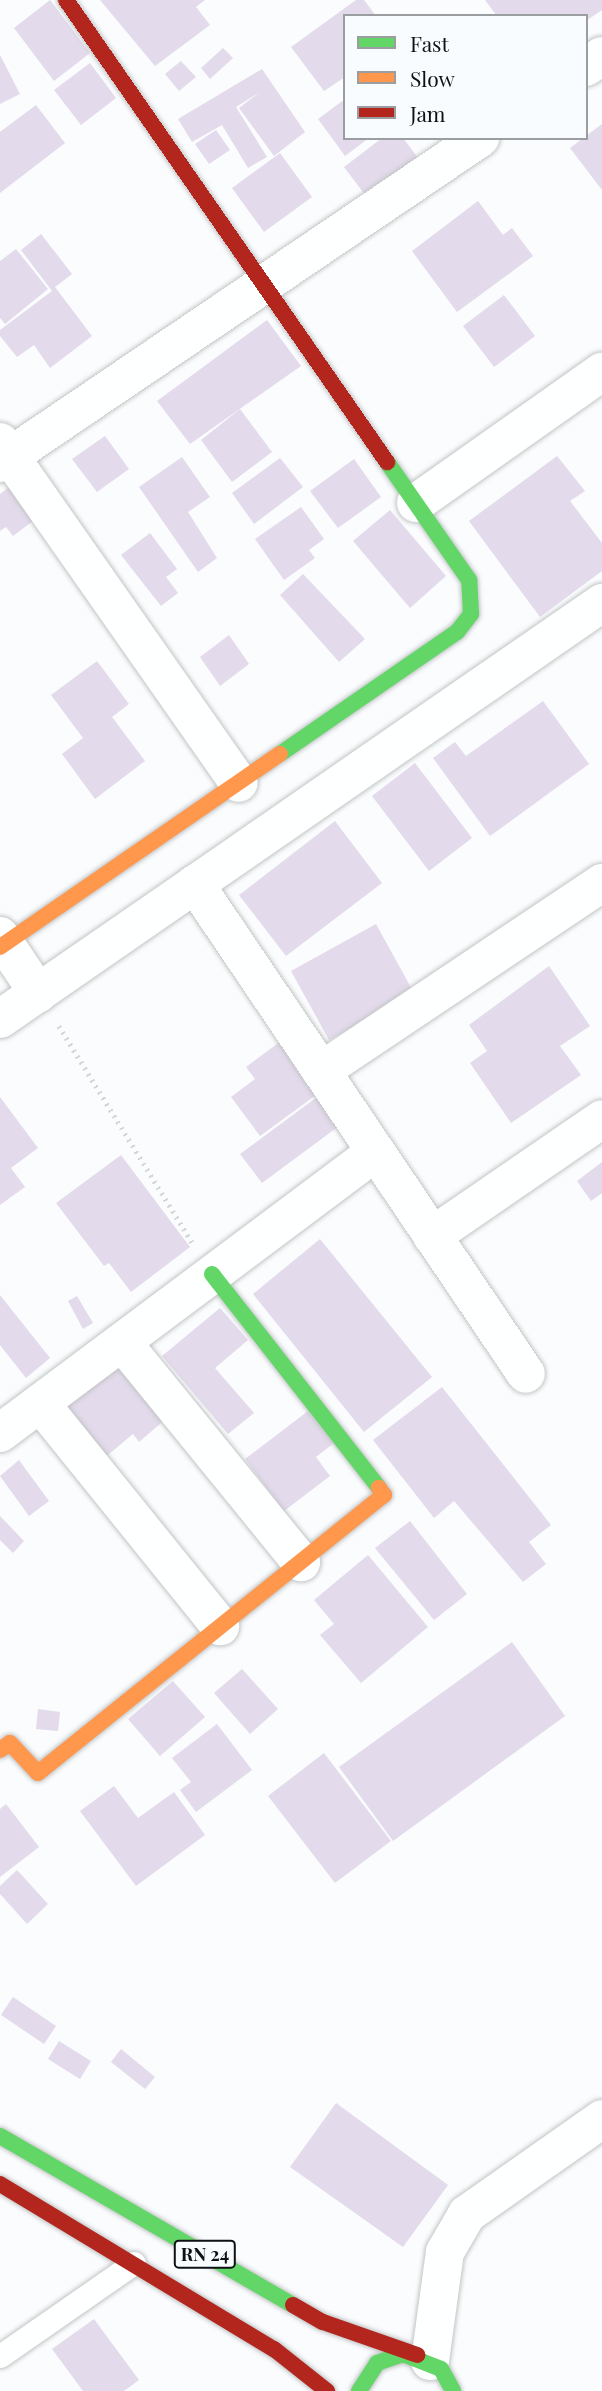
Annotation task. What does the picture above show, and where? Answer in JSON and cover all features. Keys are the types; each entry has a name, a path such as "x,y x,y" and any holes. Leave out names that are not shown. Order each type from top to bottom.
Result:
{"main road":[{"path":"2,942 457,632 471,614 469,580 66,0"},
{"path":"0,1750 10,1743 38,1773 384,1495 212,1274"},
{"name":"RN 24","path":"0,2136 323,2322 442,2376"},
{"name":"RN 24","path":"0,2184 274,2349 327,2391"},
{"path":"359,2391 377,2363 403,2354 442,2376"}],"street":[{"path":"239,783 3,454 264,284 477,140"},
{"path":"416,503 602,372"},
{"path":"0,1019 602,603"},
{"path":"321,1071 602,883"},
{"path":"195,884 526,1374"},
{"path":"2,942 38,993"},
{"path":"432,1236 602,1119"},
{"path":"0,1433 376,1152"},
{"path":"122,1342 301,1562"},
{"path":"40,1403 220,1626"},
{"path":"442,2376 445,2252 467,2214 602,2119"}],"lane":[{"path":"0,2356 134,2263"}],"path":[{"path":"38,993 212,1274"}],"building":[{"path":"50,0 90,53 54,81 14,28"},
{"path":"100,0 205,0 196,7 210,25 155,66"},
{"path":"356,0 364,0 374,14 343,14 343,78 324,91 291,47"},
{"path":"485,0 602,0 602,10 588,20 588,14 496,14"},
{"path":"223,48 233,58 210,79 201,68"},
{"path":"0,55 20,94 0,104"},
{"path":"181,61 196,77 179,91 165,74"},
{"path":"90,63 116,98 81,125 54,90"},
{"path":"262,69 305,132 274,156 239,108 260,92 236,107 267,157 248,168 222,125 192,142 178,119"},
{"path":"343,100 343,140 366,140 345,156 318,119"},
{"path":"36,105 65,143 0,193 0,132"},
{"path":"602,124 602,190 570,148 581,140 588,140 588,134"},
{"path":"216,130 230,150 209,164 195,144"},
{"path":"379,140 404,140 427,170 375,208 344,167"},
{"path":"280,153 312,197 264,232 232,188"},
{"path":"478,201 503,235 512,228 533,256 457,312 412,251"},
{"path":"41,234 72,274 55,287 92,336 50,368 34,345 17,357 0,336 0,330 52,291 21,250"},
{"path":"16,249 48,289 5,324 0,318 0,261"},
{"path":"504,295 535,336 494,367 463,326"},
{"path":"267,320 301,366 190,444 157,401"},
{"path":"240,409 272,452 232,482 201,440"},
{"path":"105,436 129,469 97,492 72,459"},
{"path":"557,456 585,491 570,501 602,543 602,571 540,617 469,521"},
{"path":"182,457 210,497 188,512 217,558 198,572 139,487"},
{"path":"280,458 303,487 254,524 232,493"},
{"path":"354,459 381,497 338,528 310,491"},
{"path":"16,482 41,515 13,536 6,527 0,531 0,494"},
{"path":"301,507 324,539 309,550 315,558 284,580 255,539"},
{"path":"390,510 446,576 410,608 353,541"},
{"path":"150,533 177,569 166,577 178,593 161,606 121,555"},
{"path":"303,574 365,639 339,662 280,595"},
{"path":"229,635 249,664 220,686 200,657"},
{"path":"97,661 129,704 112,717 145,761 95,799 62,754 83,738 51,695"},
{"path":"543,701 589,764 490,836 433,758 455,742 466,756"},
{"path":"415,763 472,838 429,871 372,796"},
{"path":"335,821 382,883 286,956 239,895"},
{"path":"376,924 414,993 329,1040 291,971"},
{"path":"549,966 590,1026 560,1046 581,1075 511,1123 470,1063 487,1051 469,1025"},
{"path":"285,1038 323,1090 260,1136 231,1097 255,1079 246,1067"},
{"path":"321,1094 343,1123 262,1183 240,1154"},
{"path":"0,1097 38,1148 11,1168 25,1187 0,1205"},
{"path":"121,1155 190,1247 131,1292 109,1263 104,1266 56,1203"},
{"path":"602,1162 602,1193 591,1201 577,1181"},
{"path":"320,1239 432,1377 364,1432 253,1294"},
{"path":"0,1295 50,1358 26,1378 0,1345"},
{"path":"77,1296 93,1323 83,1329 68,1301"},
{"path":"220,1308 248,1340 215,1368 254,1413 228,1434 162,1356"},
{"path":"121,1362 167,1418 139,1442 133,1434 103,1459 63,1410"},
{"path":"442,1387 551,1525 529,1542 546,1564 523,1582 454,1501 434,1518 373,1440"},
{"path":"308,1411 334,1443 316,1457 330,1476 284,1511 245,1459"},
{"path":"19,1460 49,1501 29,1516 0,1476"},
{"path":"0,1516 24,1541 13,1553 0,1540"},
{"path":"410,1521 467,1594 434,1620 375,1548"},
{"path":"368,1555 428,1627 361,1683 320,1635 334,1624 314,1600"},
{"path":"512,1642 565,1716 393,1841 339,1767"},
{"path":"242,1669 278,1709 250,1734 214,1693"},
{"path":"173,1681 205,1717 160,1756 128,1719"},
{"path":"38,1709 60,1712 58,1731 36,1729"},
{"path":"217,1724 252,1770 196,1812 180,1790 191,1782 172,1758"},
{"path":"324,1753 391,1841 335,1883 268,1796"},
{"path":"114,1786 138,1818 174,1792 205,1835 136,1886 80,1811"},
{"path":"6,1804 39,1847 0,1877 0,1809"},
{"path":"17,1870 48,1904 27,1924 0,1894 0,1886"},
{"path":"13,1997 56,2026 44,2044 1,2015"},
{"path":"59,2041 91,2061 80,2079 48,2059"},
{"path":"121,2049 155,2077 145,2089 111,2062"},
{"path":"336,2103 448,2185 403,2247 290,2167"},
{"path":"94,2319 139,2380 124,2391 83,2391 52,2349"}],"traffic: fast":[{"path":"280,754 457,632 471,614 469,580 387,462"},
{"path":"212,1274 379,1488"},
{"path":"0,2136 293,2305"},
{"path":"359,2391 377,2363 403,2354 441,2369 453,2391"}],"traffic: slow":[{"path":"0,947 280,754"},
{"path":"0,1750 10,1743 38,1773 384,1495 379,1488"}],"traffic: jam":[{"path":"66,0 387,462"},
{"path":"0,2184 274,2349 327,2391"},
{"path":"293,2305 323,2322 417,2355"}]}
